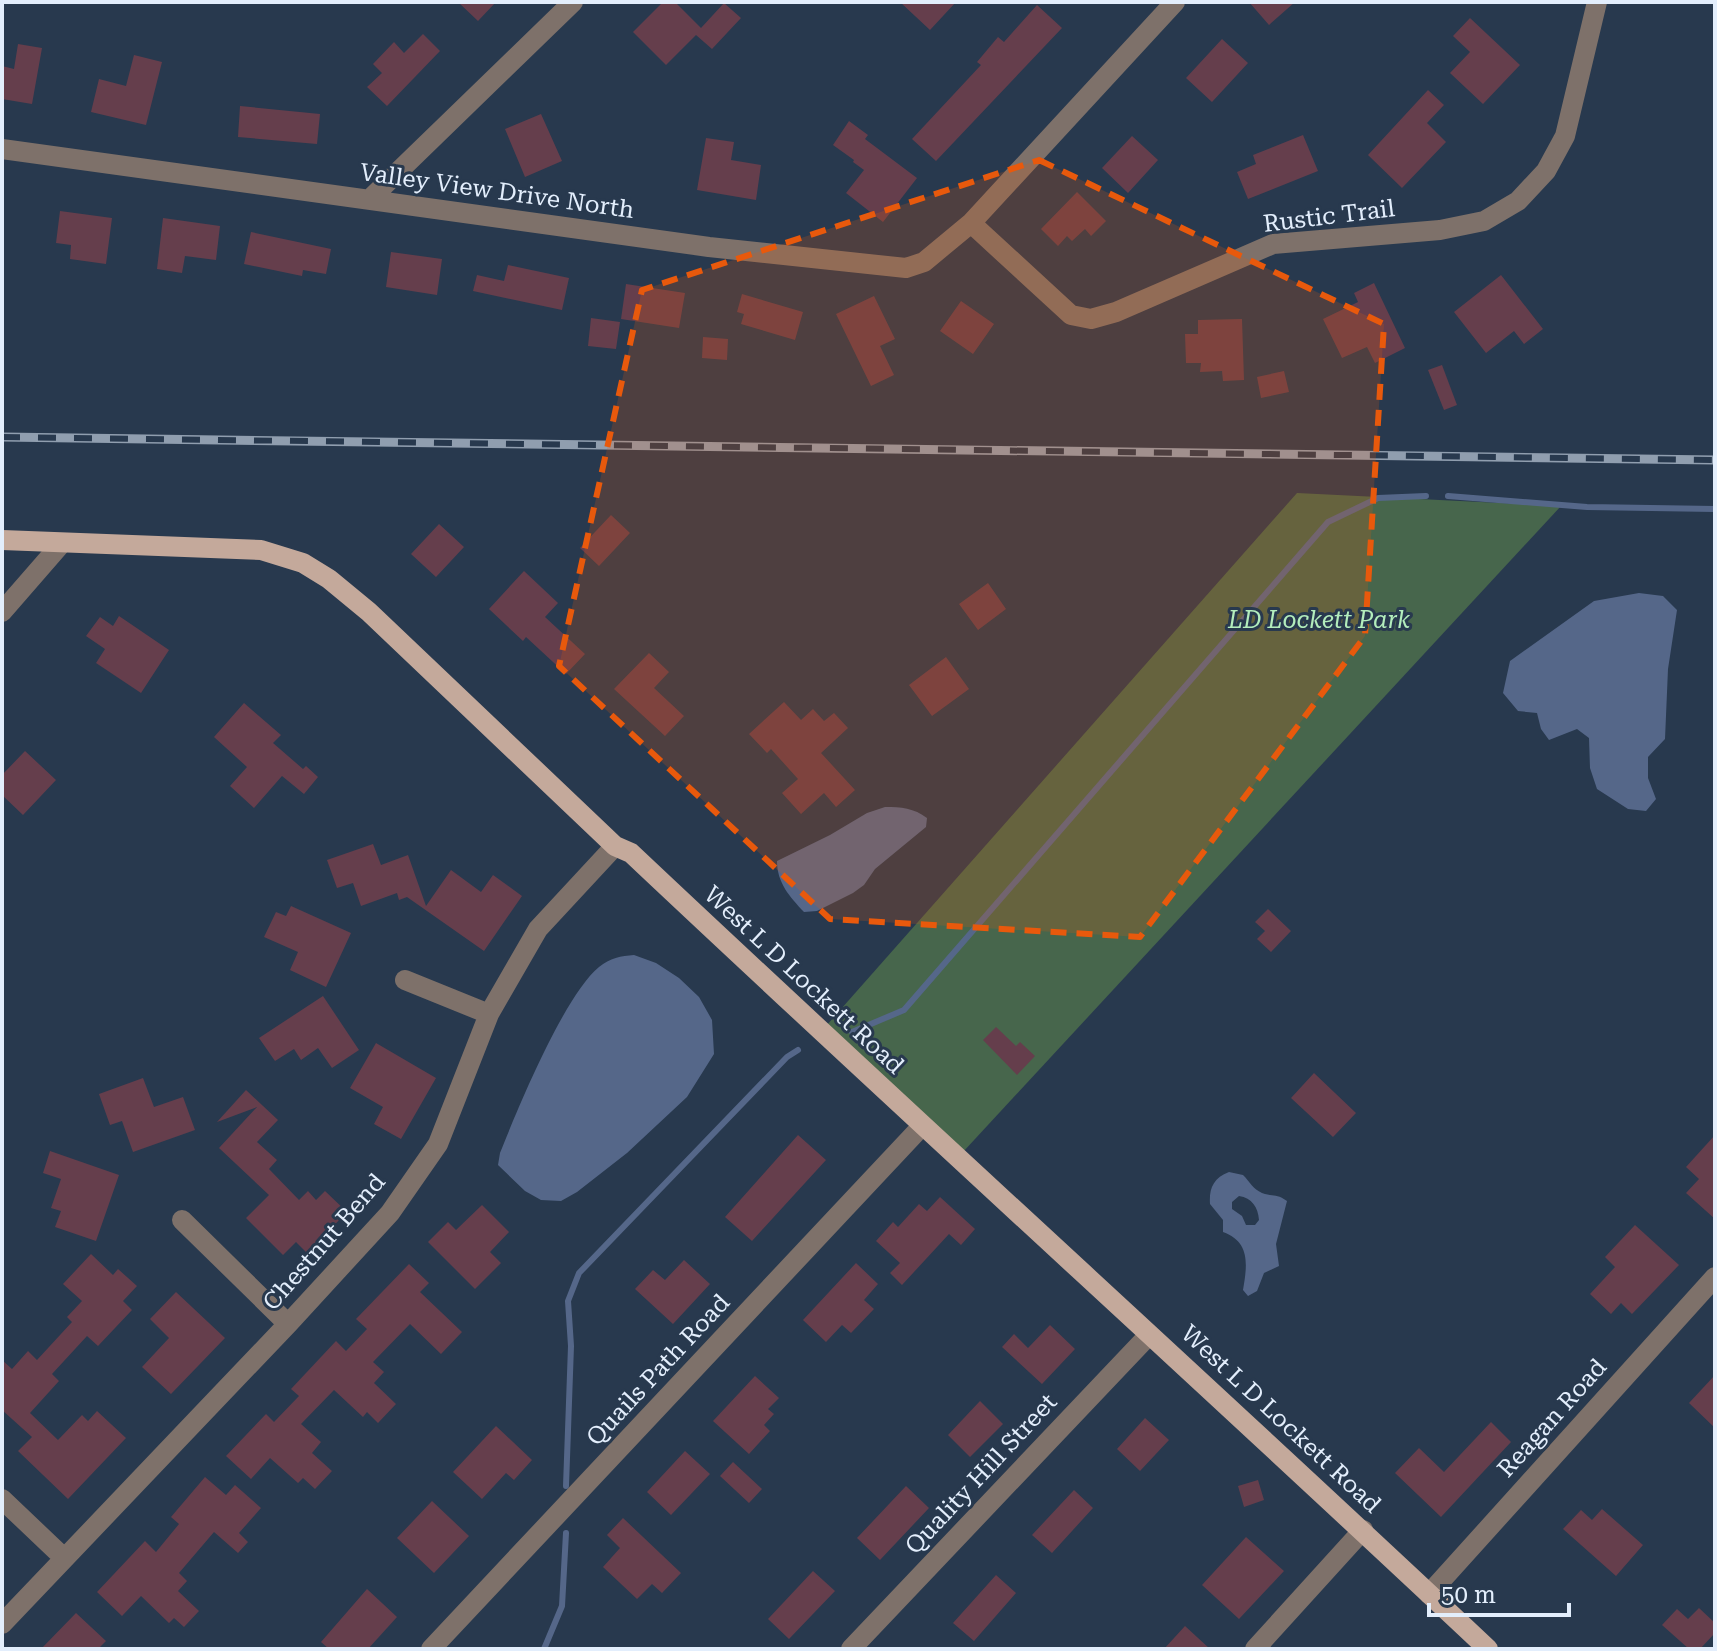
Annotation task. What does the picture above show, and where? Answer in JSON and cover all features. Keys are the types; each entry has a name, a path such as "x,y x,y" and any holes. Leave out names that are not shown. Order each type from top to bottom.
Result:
{"main road":[{"name":"West L D Lockett Road","path":"2,540 261,550 303,563 329,579 369,612 615,846 631,853 1488,1649"}],"street":[{"path":"370,199 573,2"},
{"name":"Valley View Drive North","path":"2,149 709,247 906,268 924,262 971,223 1175,2"},
{"name":"Rustic Trail","path":"971,223 1071,315 1091,319 1116,312 1273,244 1440,230 1484,221 1518,201 1546,171 1565,136 1597,2"},
{"path":"2,612 62,543"},
{"name":"Chestnut Bend","path":"2,1624 390,1213 438,1144 489,1014 538,929 615,846"},
{"path":"405,980 489,1014"},
{"name":"Quails Path Road","path":"431,1649 922,1126"},
{"path":"182,1220 288,1324"},
{"name":"Reagan Road","path":"1429,1594 1715,1277"},
{"name":"Quality Hill Street","path":"851,1649 1149,1335"},
{"path":"2,1499 64,1558"},
{"path":"1255,1649 1363,1530"}],"highlighted area":[{"path":"1039,160 1384,324 1365,636 1140,937 830,919 559,666 642,290"}],"green space":[{"name":"LD Lockett Park","path":"1297,493 1561,506 963,1152 826,1026"}],"water":[{"path":"1639,593 1663,596 1677,610 1668,669 1665,739 1648,757 1648,778 1656,799 1646,811 1628,809 1597,789 1590,768 1589,738 1577,729 1549,740 1541,729 1537,713 1518,711 1503,693 1510,661 1594,601"},
{"path":"885,807 917,812 927,818 926,827 875,869 864,885 853,893 817,911 804,912 782,883 777,861 867,813"},
{"path":"634,955 656,963 679,978 699,997 712,1020 714,1054 687,1097 627,1153 561,1201 541,1200 525,1191 498,1165 500,1153 543,1054 585,981 607,961"},
{"path":"1229,1172 1243,1175 1259,1191 1287,1201 1276,1244 1279,1266 1264,1273 1257,1291 1248,1296 1243,1290 1246,1264 1243,1248 1232,1236 1223,1232 1223,1220 1210,1204 1213,1185 1219,1177","holes":["1239,1196 1254,1204 1257,1211 1259,1220 1255,1225 1246,1225 1242,1216 1232,1209 1232,1202"]}],"building":[{"path":"458,2 496,2 478,21"},
{"path":"663,2 675,2 701,28 724,3 741,18 712,49 696,35 666,65 633,32"},
{"path":"900,2 956,2 930,30"},
{"path":"1249,2 1295,2 1269,25"},
{"path":"1037,5 1062,28 936,161 912,139 981,65 977,62 998,37 1004,42"},
{"path":"1470,18 1520,65 1483,104 1450,73 1470,52 1453,36"},
{"path":"423,34 440,51 387,106 367,87 382,73 373,64 394,42 404,53"},
{"path":"1222,39 1248,63 1212,102 1186,78"},
{"path":"18,44 42,48 32,104 2,99 2,66 14,69"},
{"path":"134,55 162,62 146,125 91,112 99,79 126,86"},
{"path":"1428,90 1444,105 1427,123 1446,142 1402,188 1368,155"},
{"path":"240,106 320,114 317,144 238,137"},
{"path":"541,114 562,161 525,177 505,129"},
{"path":"849,121 868,135 865,139 917,178 883,222 846,193 864,170 833,145"},
{"path":"1303,135 1318,171 1248,199 1237,172 1256,164 1253,155"},
{"path":"1132,136 1158,160 1128,193 1102,168"},
{"path":"706,138 734,142 731,160 761,165 756,200 697,190"},
{"path":"1077,192 1106,221 1091,236 1085,229 1072,241 1067,236 1058,246 1041,229"},
{"path":"60,211 112,218 106,264 70,259 71,245 56,243"},
{"path":"163,218 220,226 216,260 185,256 182,273 157,269"},
{"path":"251,232 331,249 326,274 303,270 302,276 244,264"},
{"path":"391,252 442,259 437,295 386,287"},
{"path":"508,265 569,278 562,310 473,291 477,275 504,281"},
{"path":"1501,275 1543,329 1524,344 1514,331 1486,353 1454,312"},
{"path":"1374,283 1405,348 1375,363 1367,347 1342,358 1323,319 1358,302 1354,293"},
{"path":"626,284 685,293 679,328 621,319"},
{"path":"742,294 803,312 795,340 741,324 744,314 737,312"},
{"path":"874,296 895,339 880,346 894,375 871,386 836,314"},
{"path":"961,301 994,324 973,354 940,331"},
{"path":"591,318 620,322 616,349 588,346"},
{"path":"1242,319 1244,380 1223,381 1222,371 1200,372 1201,363 1186,363 1185,334 1198,334 1198,320"},
{"path":"703,337 728,339 727,360 702,358"},
{"path":"1442,365 1457,405 1444,410 1428,370"},
{"path":"1284,371 1289,392 1261,398 1257,377"},
{"path":"611,515 630,533 599,566 580,548"},
{"path":"439,524 464,547 436,577 411,554"},
{"path":"524,571 558,603 545,617 585,654 566,674 526,637 523,641 489,609"},
{"path":"988,583 1006,609 978,630 959,604"},
{"path":"119,616 169,650 141,693 96,663 105,649 86,636 100,617 113,626"},
{"path":"649,653 669,672 654,688 684,716 665,736 614,689"},
{"path":"946,657 969,689 932,716 909,685"},
{"path":"784,702 801,720 813,709 824,721 834,713 848,728 821,753 855,790 836,807 824,793 801,814 782,793 798,779 771,749 767,753 749,734"},
{"path":"244,703 281,735 273,743 303,769 306,766 318,777 304,794 282,776 254,808 230,786 247,767 214,737"},
{"path":"25,751 56,780 23,815 2,795 2,775"},
{"path":"373,844 381,865 408,855 426,906 451,870 481,892 493,875 522,896 484,951 407,897 399,900 397,893 361,906 353,883 337,888 327,860"},
{"path":"291,906 351,933 326,987 290,970 298,952 264,937 276,912 286,916"},
{"path":"1268,909 1291,931 1271,952 1257,939 1265,931 1255,922"},
{"path":"323,996 359,1050 332,1068 318,1048 301,1060 294,1049 275,1061 259,1038"},
{"path":"996,1027 1016,1046 1020,1042 1035,1056 1017,1075 983,1040"},
{"path":"376,1043 436,1078 401,1139 374,1124 383,1107 350,1088"},
{"path":"1314,1073 1356,1113 1333,1137 1291,1098"},
{"path":"143,1078 154,1107 183,1097 195,1130 133,1152 122,1121 110,1125 99,1094"},
{"path":"246,1090 278,1120 257,1142 277,1160 269,1169 299,1200 308,1191 316,1200 325,1191 347,1212 307,1253 296,1242 283,1255 246,1218 269,1195 219,1148 257,1107 217,1122"},
{"path":"798,1135 826,1160 752,1241 725,1217"},
{"path":"1715,1135 1715,1219 1686,1193 1699,1179 1686,1167"},
{"path":"50,1151 119,1175 96,1241 55,1227 61,1211 51,1208 61,1179 43,1173"},
{"path":"940,1197 975,1229 961,1245 949,1234 902,1285 890,1273 900,1263 876,1241 893,1222 898,1227 919,1204 927,1211"},
{"path":"482,1205 509,1232 490,1252 501,1263 475,1289 428,1242 448,1222 456,1230"},
{"path":"1635,1225 1679,1265 1632,1314 1621,1303 1611,1314 1590,1294 1615,1267 1605,1257"},
{"path":"91,1254 113,1275 118,1269 137,1286 123,1301 132,1310 98,1346 87,1336 52,1374 59,1381 30,1413 58,1440 82,1415 88,1421 97,1411 126,1438 68,1499 18,1451 32,1437 2,1410 2,1360 12,1369 28,1351 37,1360 72,1322 67,1317 82,1301 63,1284"},
{"path":"684,1260 710,1284 673,1324 635,1289 653,1270 665,1280"},
{"path":"856,1263 878,1284 864,1300 874,1309 851,1333 842,1325 826,1342 803,1320"},
{"path":"409,1264 429,1283 420,1292 462,1332 441,1354 410,1324 373,1362 384,1372 374,1383 396,1404 378,1423 367,1412 363,1417 334,1390 301,1424 321,1442 312,1453 332,1471 315,1489 303,1478 298,1483 270,1458 251,1479 226,1456 266,1414 274,1422 299,1396 291,1389 336,1341 346,1351 367,1329 356,1319"},
{"path":"176,1292 225,1338 171,1394 142,1367 169,1338 150,1319"},
{"path":"1050,1325 1075,1349 1042,1384 1002,1347 1014,1334 1028,1348"},
{"path":"1715,1375 1715,1428 1689,1403"},
{"path":"755,1376 779,1398 768,1409 774,1414 764,1425 770,1431 749,1454 713,1421"},
{"path":"980,1401 1003,1424 970,1457 948,1435"},
{"path":"1145,1418 1169,1440 1140,1471 1117,1449"},
{"path":"1491,1422 1511,1442 1441,1517 1395,1473 1419,1448 1444,1472"},
{"path":"496,1426 532,1460 514,1480 506,1473 482,1499 453,1472"},
{"path":"685,1451 710,1474 671,1515 647,1492"},
{"path":"733,1462 762,1489 749,1503 720,1476"},
{"path":"205,1477 226,1495 235,1485 261,1508 239,1533 248,1542 238,1553 214,1532 179,1573 187,1581 178,1591 199,1611 184,1627 174,1618 169,1623 141,1596 122,1616 97,1592 145,1541 156,1552 179,1524 171,1517"},
{"path":"1258,1480 1264,1500 1244,1507 1238,1486"},
{"path":"906,1486 929,1508 880,1560 857,1538"},
{"path":"1074,1490 1093,1508 1052,1553 1032,1535"},
{"path":"432,1501 469,1536 434,1573 397,1538"},
{"path":"1602,1509 1643,1545 1616,1576 1563,1529 1581,1510 1592,1520"},
{"path":"623,1518 681,1573 662,1593 652,1584 637,1599 603,1567 620,1548 607,1535"},
{"path":"1246,1537 1284,1571 1239,1619 1202,1585"},
{"path":"813,1571 835,1591 789,1639 768,1619"},
{"path":"996,1575 1016,1593 974,1641 953,1623"},
{"path":"367,1589 397,1617 368,1649 329,1649 321,1642"},
{"path":"1699,1608 1715,1623 1715,1633 1700,1649 1689,1649 1662,1625 1677,1609 1688,1619"},
{"path":"76,1613 106,1641 98,1649 41,1649"},
{"path":"1185,1626 1210,1649 1164,1649"}],"waterway":[{"path":"852,1032 904,1010 1328,522 1378,498 1426,496"},
{"path":"1448,496 1587,507 1715,509"},
{"path":"566,1486 571,1346 568,1301 579,1273 787,1057 798,1050"},
{"path":"544,1649 562,1606 566,1533"}],"railway":[{"path":"2,437 1715,460"}]}
